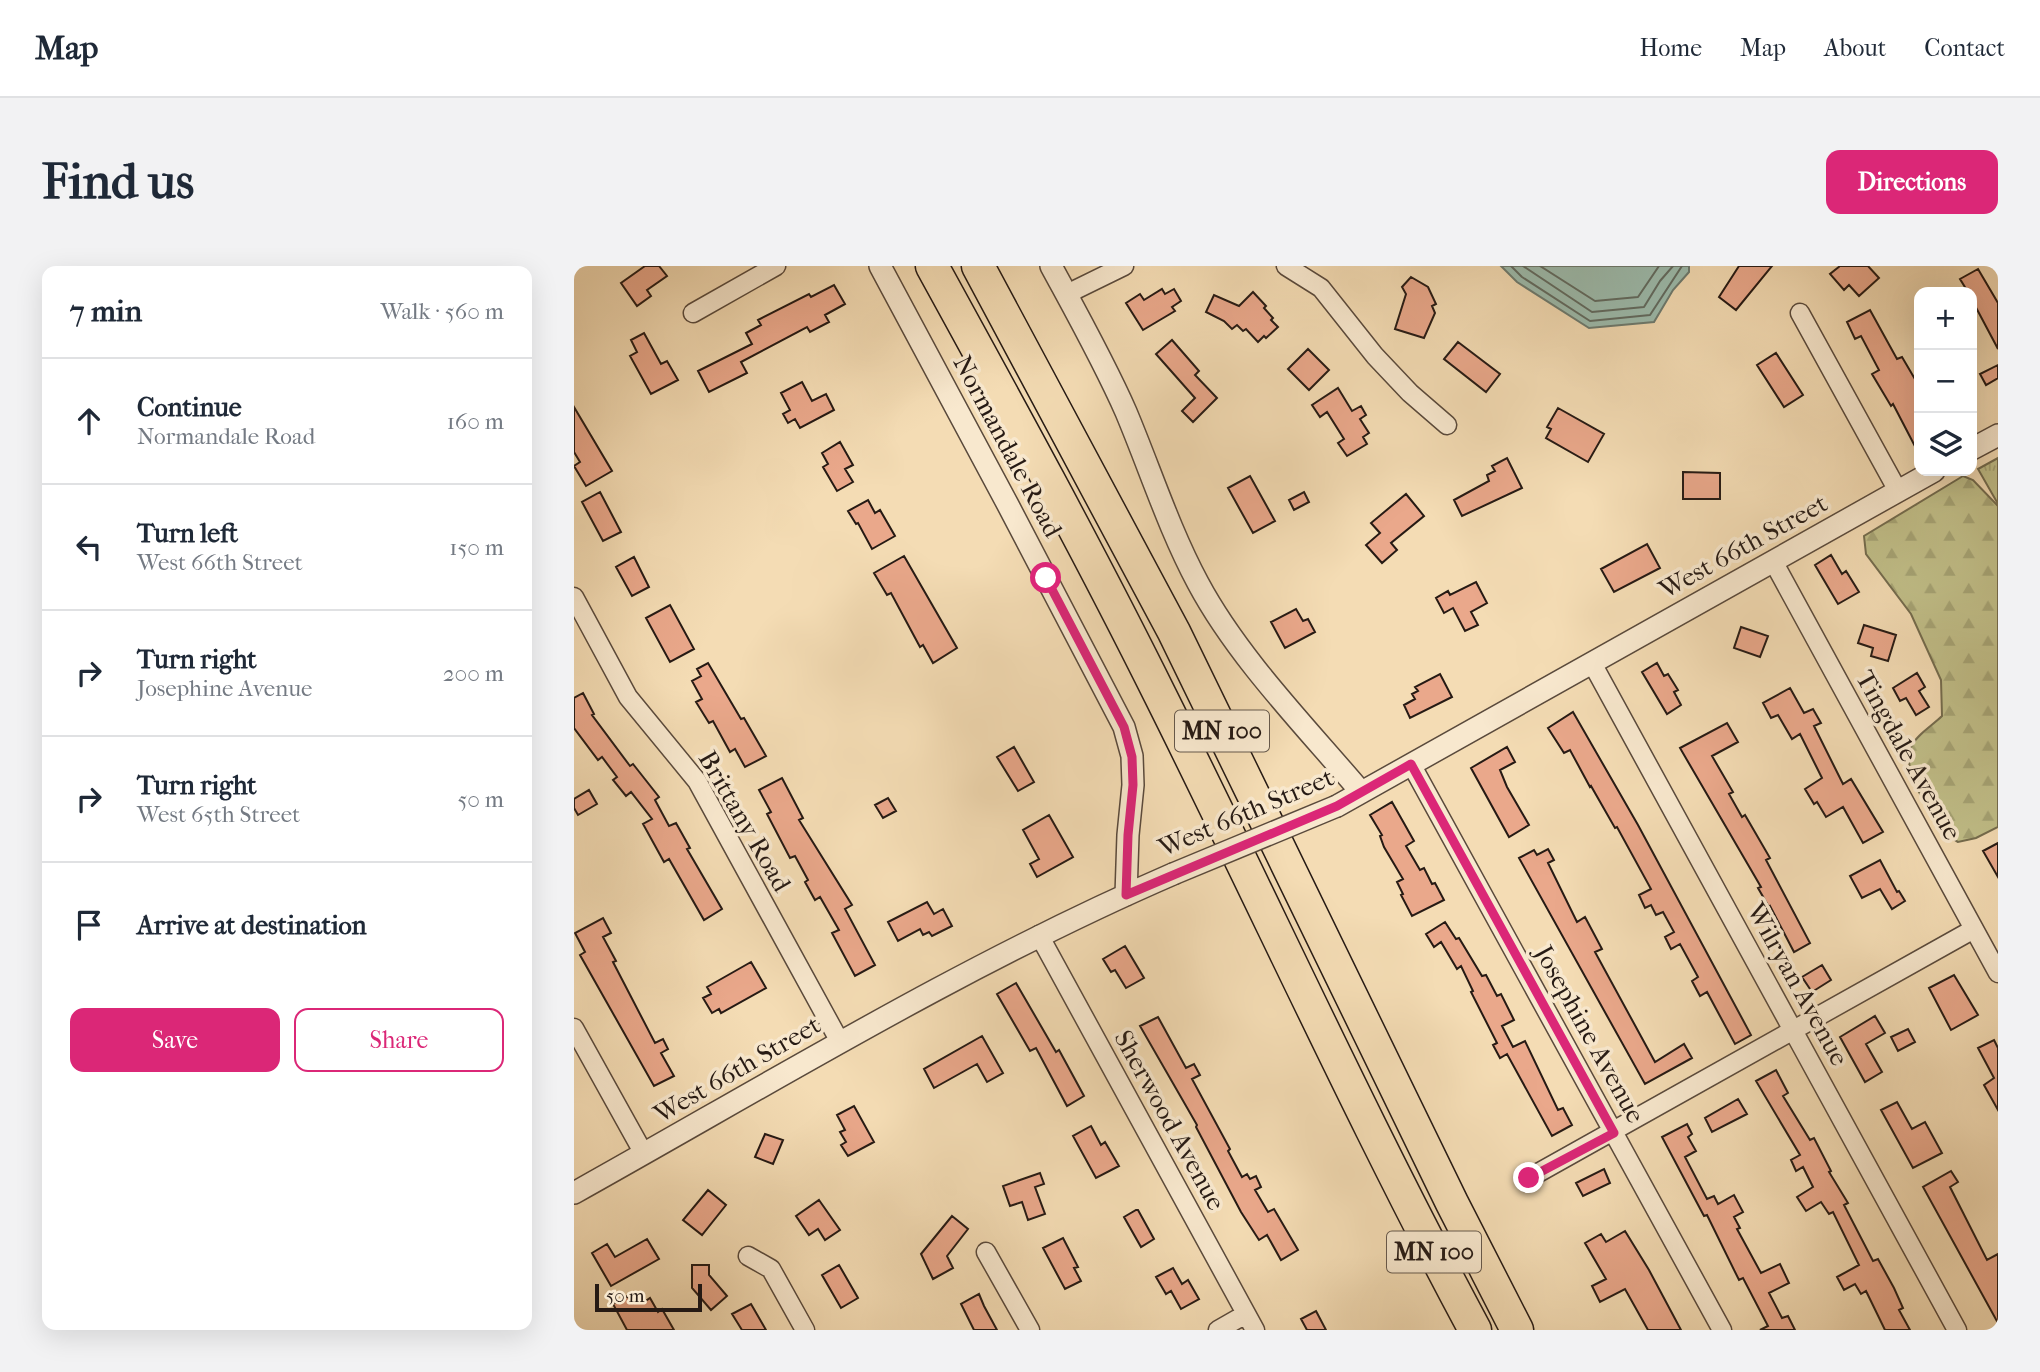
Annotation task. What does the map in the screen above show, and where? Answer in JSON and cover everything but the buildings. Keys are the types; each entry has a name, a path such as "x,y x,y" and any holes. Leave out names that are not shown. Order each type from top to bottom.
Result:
{"highway":[{"name":"MN 100","path":"932,266 1159,692 1393,1174 1475,1330"},
{"name":"MN 100","path":"978,266 1174,632 1452,1203 1517,1330"},
{"path":"1393,1174 1454,1330"}],"street":[{"path":"693,313 776,266"},
{"name":"Normandale Road","path":"880,266 1009,505 1124,727 1132,757 1133,785 1126,895"},
{"path":"1051,266 1125,410 1179,544 1199,585 1222,624 1253,664 1361,792"},
{"path":"1067,296 1124,266"},
{"path":"1286,266 1321,288 1375,356 1410,393 1447,425"},
{"path":"1800,313 1898,491"},
{"path":"1977,446 1998,435"},
{"name":"West 66th Street","path":"574,1194 840,1042 1039,935 1173,874 1337,806 1925,476"},
{"name":"Tingdale Avenue","path":"1773,561 1998,973"},
{"name":"Brittany Road","path":"574,597 628,697 697,781 840,1042"},
{"name":"Wilryan Avenue","path":"1592,663 1957,1330"},
{"name":"Josephine Avenue","path":"1411,764 1722,1330"},
{"path":"1529,1178 1614,1133 1974,929"},
{"name":"Sherwood Avenue","path":"1039,935 1251,1322"},
{"path":"574,1028 644,1154"},
{"path":"986,1252 1030,1330"},
{"path":"748,1255 771,1269 805,1330"},
{"path":"1218,1330 1251,1322"}],"green space":[{"path":"1998,458 1998,504 1978,469"},
{"path":"1963,476 1973,480 1998,506 1998,827 1976,838 1958,842 1952,838 1938,822 1911,775 1909,757 1913,743 1942,716 1941,680 1911,614 1866,554 1864,536"}],"water":[{"path":"1501,266 1689,266 1689,272 1673,290 1654,322 1589,328 1517,282"}],"route":[{"path":"1046,578 1124,727 1132,757 1133,785 1126,895 1337,806 1411,764 1614,1133 1529,1178"}]}
